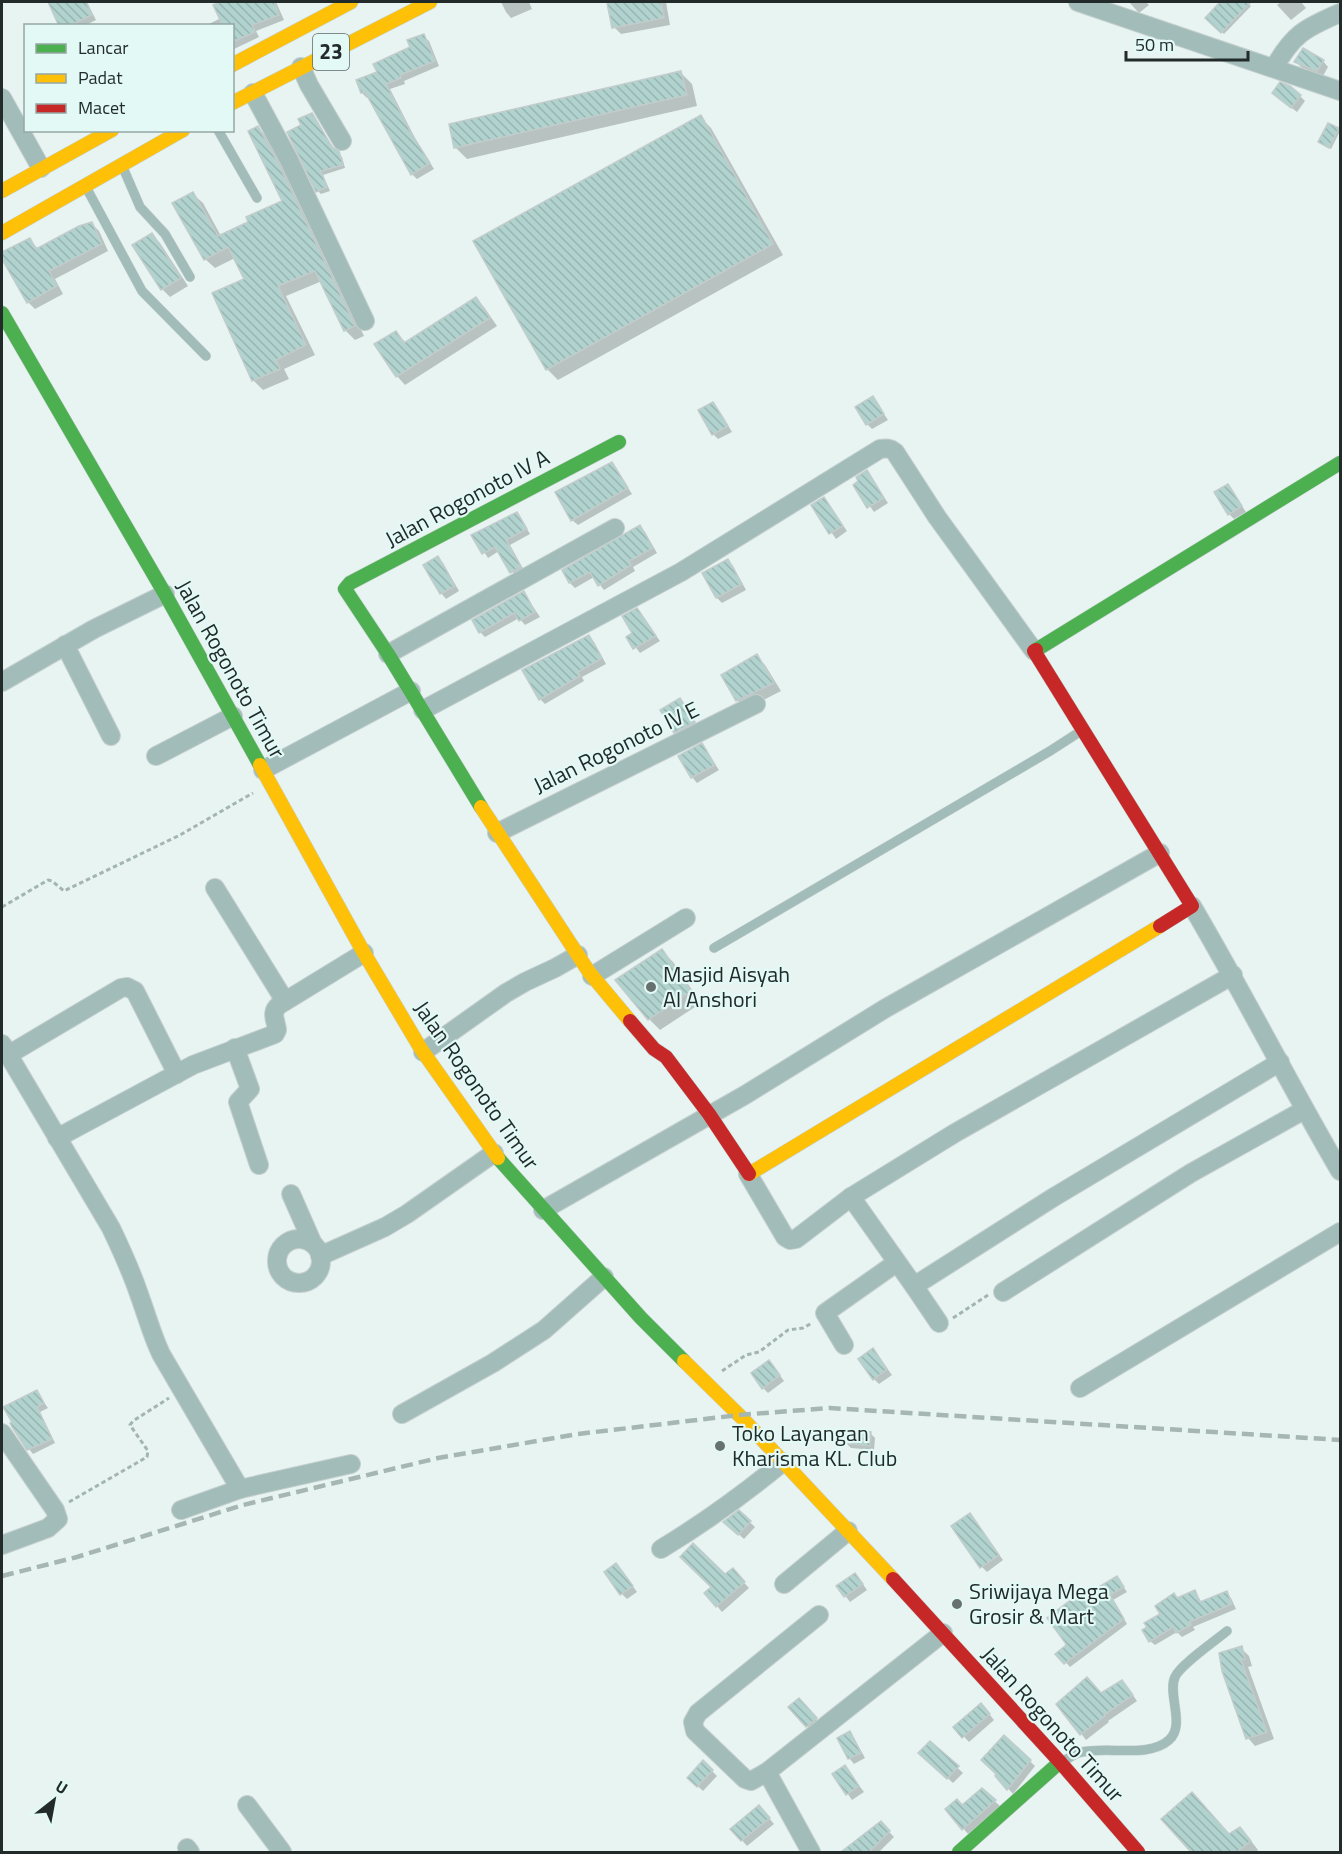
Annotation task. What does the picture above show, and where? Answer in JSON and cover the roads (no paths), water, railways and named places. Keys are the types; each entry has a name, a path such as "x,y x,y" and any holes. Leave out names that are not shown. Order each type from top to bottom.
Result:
{"main road":[{"name":"23","path":"234,64 351,2"},
{"name":"23","path":"234,102 430,2"},
{"path":"2,190 108,132"},
{"path":"2,233 180,132"},
{"name":"Jalan Rogonoto Timur","path":"2,313 165,594 364,953 423,1052 494,1153 641,1318 783,1462 943,1633 1138,1852"},
{"name":"Jalan Rogonoto IV A","path":"388,654 345,589 350,583 619,442"},
{"path":"388,654 497,833 592,976 654,1049 666,1057 710,1114 748,1174 1192,906 1034,651 1341,463"},
{"path":"959,1852 1060,1762"}],"street":[{"path":"1078,2 1341,90"},
{"path":"1274,68 1285,48 1299,34 1341,13"},
{"path":"301,67 309,86 342,141"},
{"path":"253,93 289,160 365,321"},
{"path":"2,98 41,168"},
{"path":"423,710 681,572 885,448 891,448 895,452 937,517 1034,651"},
{"path":"388,654 615,528"},
{"path":"2,682 65,645 165,594"},
{"path":"65,645 111,736"},
{"path":"266,776 411,691"},
{"name":"Jalan Rogonoto IV E","path":"497,833 756,704"},
{"path":"156,756 233,716"},
{"path":"543,1210 745,1095 886,1008 1160,853"},
{"path":"215,888 285,1001"},
{"path":"1192,906 1233,975 1304,1110 1341,1172"},
{"path":"592,976 686,918"},
{"path":"57,1138 177,1074 235,1048 275,1034 277,1030 274,1010 364,953"},
{"path":"423,1052 506,993 578,955"},
{"path":"748,1174 785,1237 790,1240 796,1239 851,1197 1004,1105 1233,975"},
{"path":"177,1074 135,991 127,987 121,988 5,1050 116,1239 141,1299 151,1332 240,1489"},
{"path":"235,1048 250,1089 238,1102 259,1165"},
{"path":"914,1286 1054,1197 1280,1062"},
{"path":"1003,1292 1191,1173 1304,1110"},
{"path":"291,1194 317,1250 385,1227 407,1215 494,1153"},
{"path":"851,1197 939,1323"},
{"path":"1080,1388 1341,1232"},
{"path":"844,1345 825,1313 896,1263"},
{"path":"402,1414 493,1363 544,1330 604,1277"},
{"path":"2,1433 55,1510 58,1519 48,1528 2,1545"},
{"path":"661,1549 700,1525 783,1462"},
{"path":"181,1510 240,1489 351,1464"},
{"path":"784,1584 848,1531"},
{"path":"819,1615 698,1713 693,1722 695,1731 745,1779 751,1780 766,1772 825,1728 943,1633"},
{"path":"766,1772 811,1852"},
{"path":"247,1804 277,1851"}],"lane":[{"path":"219,132 257,198"},
{"path":"122,165 140,207 165,234 190,276"},
{"path":"85,186 142,291 206,356"},
{"path":"714,948 1050,751 1083,729"},
{"path":"1060,1762 1078,1753 1145,1750 1169,1741 1177,1716 1172,1686 1175,1675 1227,1631"}],"railway":[{"path":"2,1576 77,1557 243,1505 438,1458 578,1434 739,1415 830,1408 1340,1440"}],"place":[{"name":"Masjid Aisyah Al Anshori","path":"651,987"},
{"name":"Toko Layangan Kharisma KL. Club","path":"720,1446"},
{"name":"Sriwijaya Mega Grosir & Mart","path":"957,1604"}]}
